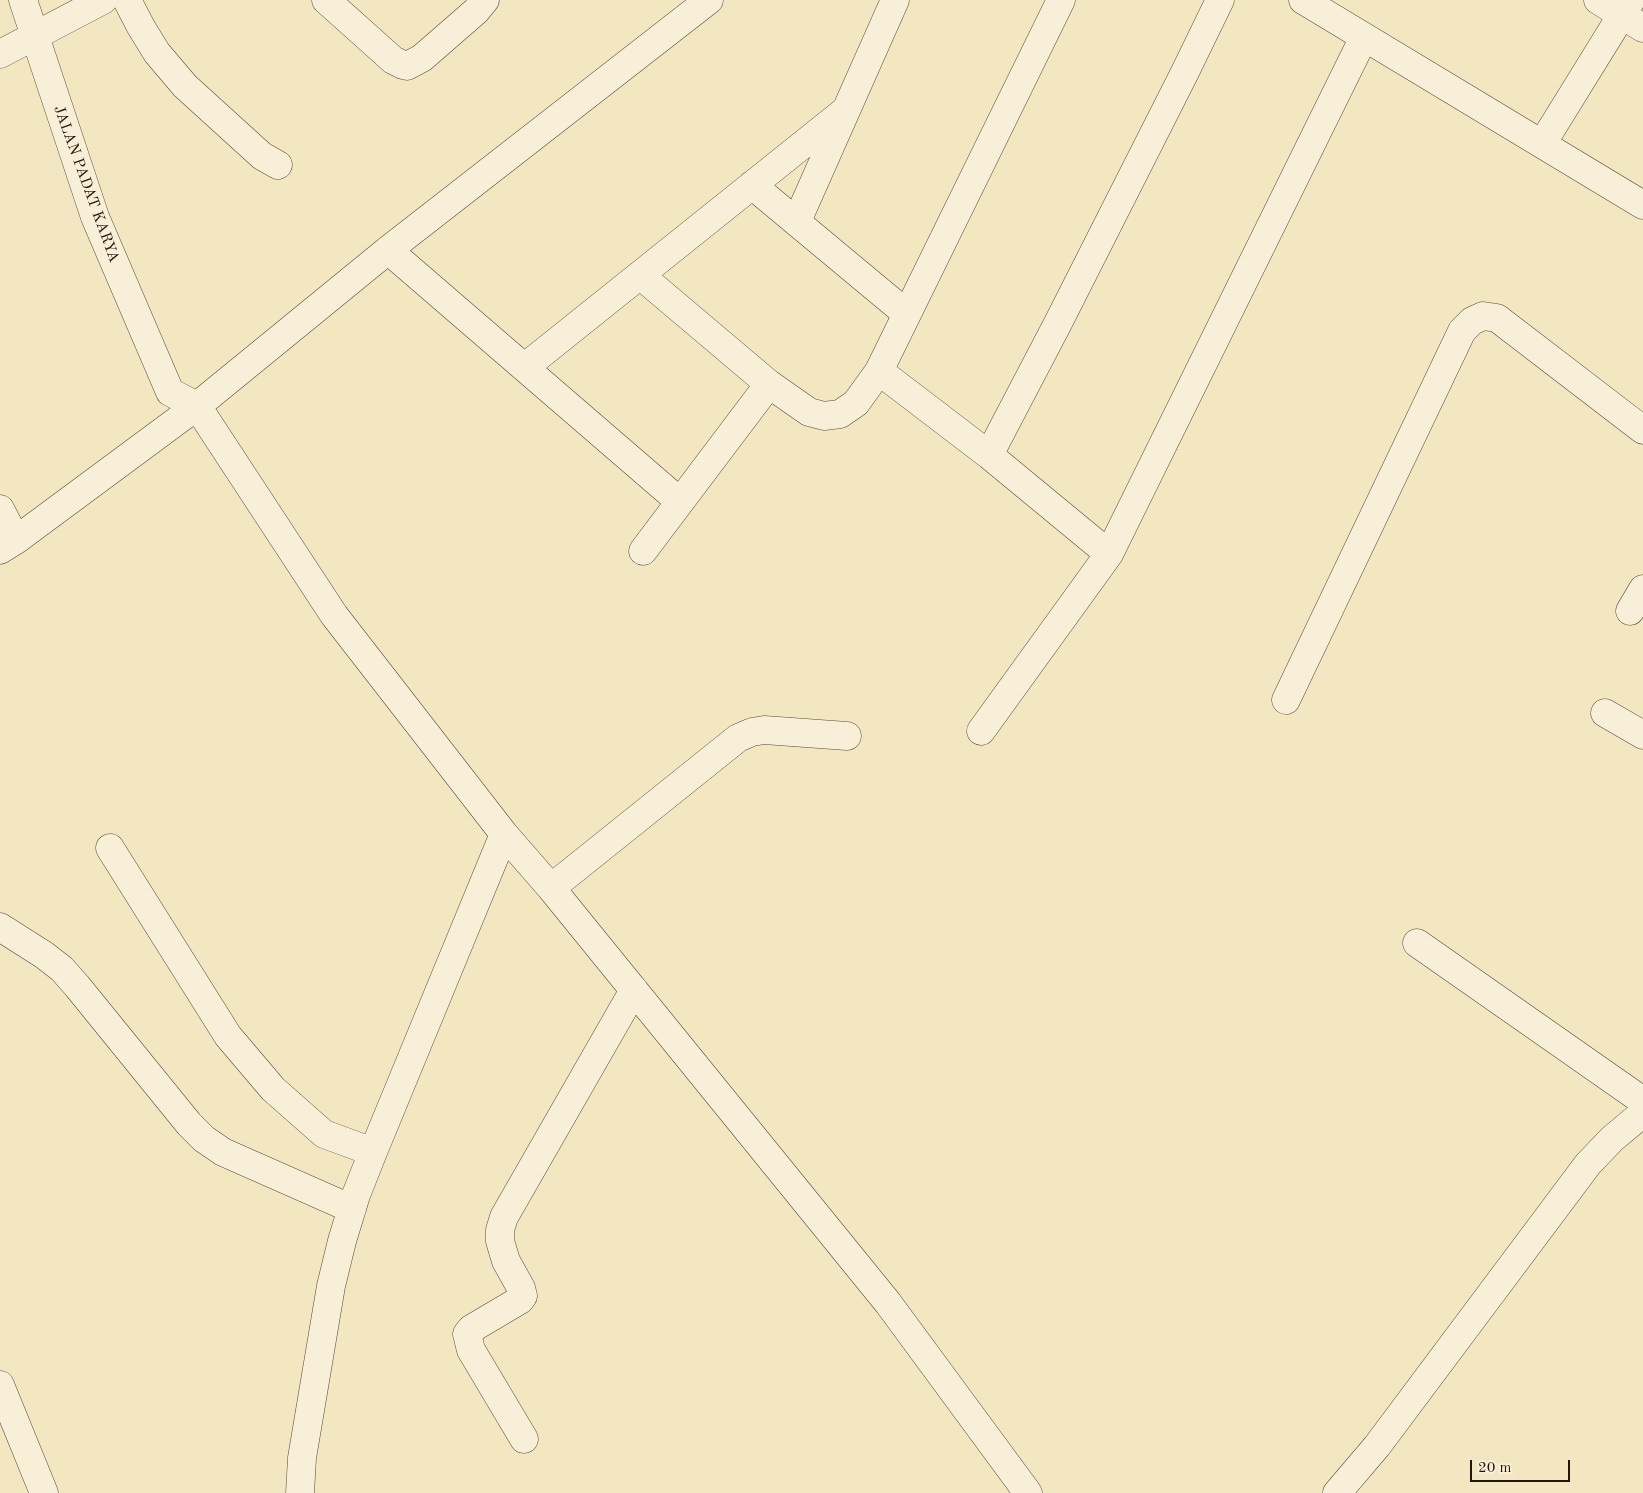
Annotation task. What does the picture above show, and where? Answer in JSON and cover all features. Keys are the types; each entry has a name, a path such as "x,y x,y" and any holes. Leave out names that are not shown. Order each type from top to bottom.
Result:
{"street":[{"name":"JALAN PADAT KARYA","path":"23,0 95,217 170,392 197,406"},
{"path":"0,54 103,0"},
{"path":"127,0 157,53 184,86 262,156 278,165"},
{"path":"326,0 393,60 407,66 428,53 476,11 485,0"},
{"path":"0,509 8,545 197,406 388,250 709,0"},
{"path":"797,222 895,0"},
{"path":"640,275 769,384 809,412 824,416 840,414 856,403 879,371 1061,0"},
{"path":"990,455 1063,315 1220,0"},
{"path":"1303,0 1643,205"},
{"path":"1542,144 1632,14 1598,0"},
{"path":"982,731 1110,554 1364,37"},
{"path":"525,367 846,110"},
{"path":"752,185 907,314"},
{"path":"388,250 679,501"},
{"path":"1286,700 1462,331 1472,321 1483,316 1497,318 1643,430"},
{"path":"879,371 990,455 1110,554"},
{"path":"643,550 769,384"},
{"path":"197,406 334,615 504,834 551,888 888,1303 1028,1493"},
{"path":"1604,713 1643,735"},
{"path":"551,888 738,738 752,732 764,730 847,736"},
{"path":"300,1493 302,1458 331,1286 342,1240 373,1152 504,834"},
{"path":"110,848 228,1036 273,1089 324,1134 373,1152"},
{"path":"0,927 62,969 188,1124 204,1139 223,1152 352,1209"},
{"path":"1417,942 1643,1101"},
{"path":"524,1439 471,1350 467,1334 471,1329 520,1300 523,1296 521,1288 506,1261 500,1241 500,1230 504,1217 634,990"},
{"path":"1337,1493 1377,1446 1588,1164 1612,1139 1643,1113"},
{"path":"0,1385 44,1493"}]}
